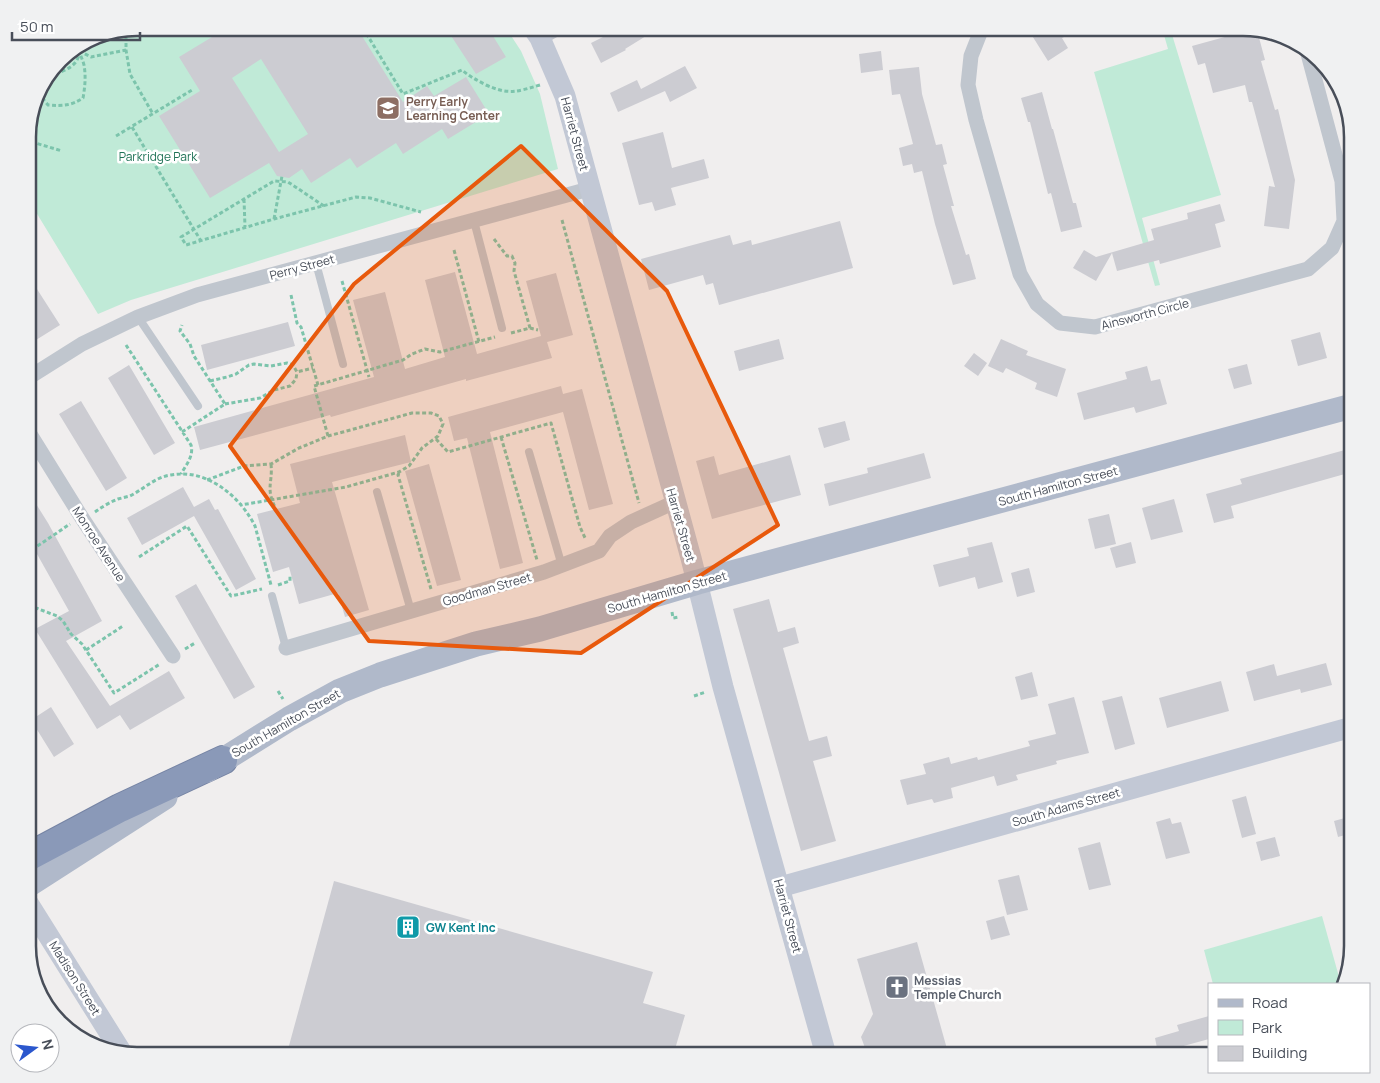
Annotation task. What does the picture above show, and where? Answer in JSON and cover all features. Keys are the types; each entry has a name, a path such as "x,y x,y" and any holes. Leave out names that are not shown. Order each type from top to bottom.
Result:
{"highway":[{"path":"36,853 120,808 223,760"}],"main road":[{"name":"South Hamilton Street","path":"36,880 223,760 340,691 380,675 476,644 540,629 698,582 1344,408"}],"street":[{"name":"Harriet Street","path":"545,36 564,96 590,189 698,582 723,687 824,1047"},
{"name":"Ainsworth Circle","path":"979,36 972,56 968,85 976,120 1020,274 1037,304 1060,324 1095,327 1308,269 1332,248 1344,221 1342,181 1310,62"},
{"name":"Perry Street","path":"36,373 82,344 138,317 197,295 590,189"},
{"name":"Monroe Avenue","path":"36,444 82,518 173,656"},
{"name":"Goodman Street","path":"286,648 562,566 598,551 610,536 631,522 675,502"},
{"name":"South Adams Street","path":"780,888 1344,729"},
{"name":"Madison Street","path":"36,917 117,1045"}],"lane":[{"path":"474,221 503,331"},
{"path":"316,264 344,364"},
{"path":"138,317 198,406"},
{"path":"529,452 562,566"},
{"path":"376,492 411,612"},
{"path":"272,596 286,648"}],"path":[{"path":"367,36 403,94 462,70 471,78 503,92 519,91 540,85"},
{"path":"126,37 130,74 154,114"},
{"path":"83,52 90,57 126,50"},
{"path":"44,100 48,105 64,106 74,104 83,98 85,84 84,64 80,54"},
{"path":"61,71 69,69 77,61 77,56"},
{"path":"116,136 192,90"},
{"path":"132,127 201,241"},
{"path":"36,143 62,151"},
{"path":"274,219 282,176"},
{"path":"324,206 288,182 274,181 181,237 186,245 356,197 370,198 421,212"},
{"path":"244,200 245,227"},
{"path":"562,220 640,506 634,509"},
{"path":"494,239 507,256 512,256 514,271 530,328"},
{"path":"454,250 478,342"},
{"path":"342,280 369,377"},
{"path":"291,295 297,323 301,327 318,385"},
{"path":"182,325 180,331 225,404"},
{"path":"503,331 530,328 538,330"},
{"path":"328,436 314,386 403,360 425,349 440,352 496,337"},
{"path":"126,345 192,450 191,458 181,474"},
{"path":"182,432 225,404 260,398 274,390 290,386 296,379 297,372 293,365 287,363 271,366 254,364 249,365 236,374 210,381"},
{"path":"297,372 313,368"},
{"path":"207,480 244,466 271,464 299,448 328,436 412,414 431,413 439,416 443,424 436,439 422,448 410,466 399,472 346,487 241,505"},
{"path":"436,439 448,452 551,423 580,527 587,541 592,538"},
{"path":"501,437 537,562"},
{"path":"271,464 269,489 271,500 276,509"},
{"path":"399,472 398,475 432,593"},
{"path":"94,512 117,499 130,496 159,479 170,475 181,474 219,485 241,505 255,526 272,587"},
{"path":"36,547 75,522"},
{"path":"139,557 187,526 231,596 290,581 290,575"},
{"path":"36,608 57,616 86,650 114,693 195,643"},
{"path":"672,612 673,618 679,616"},
{"path":"86,650 123,626"},
{"path":"278,691 283,700"},
{"path":"694,696 702,693"}],"highlighted area":[{"path":"521,146 667,291 778,525 581,653 369,641 230,446 354,284"}],"green space":[{"name":"Parkridge Park","path":"137,36 511,36 521,51 540,94 558,169 131,300 98,314 36,212 36,131 40,111 44,99 57,76 81,53 111,40"},
{"path":"1164,36 1172,36 1221,195 1142,218 1160,285 1155,286 1094,72 1168,49"},
{"path":"1322,916 1339,976 1336,983 1213,983 1204,950"}],"building":[{"name":"Perry Early Learning Center","path":"214,36 362,36 403,102 427,86 434,96 466,77 489,114 448,139 442,129 403,154 396,143 357,168 350,158 311,183 302,169 289,178 277,176 269,163 210,198 159,116 200,91 179,57","holes":["261,59 308,134 279,152 232,78"]},
{"name":"Perry Early Learning Center","path":"451,36 493,36 506,57 476,74"},
{"path":"605,36 646,36 626,50 601,63 591,43"},
{"path":"1032,36 1066,36 1062,38 1068,48 1048,61"},
{"path":"1228,36 1259,38 1265,60 1261,61 1275,110 1278,109 1295,180 1289,229 1264,226 1269,186 1275,187 1252,102 1249,102 1245,85 1213,93 1205,63 1198,65 1192,46"},
{"path":"881,51 883,70 861,73 859,54"},
{"path":"685,66 697,88 670,102 665,91 618,112 610,93 637,80 641,89"},
{"path":"919,67 922,94 936,145 942,144 947,164 943,165 954,206 951,206 966,255 969,254 976,279 953,285 922,171 914,173 912,164 903,166 899,148 913,144 900,94 892,95 889,70"},
{"path":"1042,92 1073,203 1076,203 1082,227 1061,232 1051,193 1048,194 1030,122 1028,122 1021,98"},
{"path":"663,132 672,168 704,159 709,178 671,188 676,205 655,211 652,202 639,205 622,143"},
{"path":"1220,204 1225,221 1215,224 1221,247 1160,264 1159,260 1117,271 1112,253 1096,281 1073,268 1084,250 1096,257 1154,240 1151,229 1188,219 1187,213"},
{"path":"840,221 853,268 719,305 713,283 706,285 703,275 649,290 641,259 730,235 733,245 751,240 752,245"},
{"path":"455,272 477,354 541,336 526,281 556,273 573,335 547,342 552,358 200,450 194,427 374,377 353,300 385,292 405,369 445,357 425,280"},
{"path":"36,288 60,325 36,340"},
{"path":"288,322 295,346 207,370 201,345"},
{"path":"1320,332 1327,358 1298,366 1291,340"},
{"path":"779,339 784,359 739,371 734,351"},
{"path":"1001,339 1028,351 1026,355 1066,369 1057,397 1035,389 1037,383 1006,368 1003,373 988,366"},
{"path":"974,353 987,363 978,376 964,366"},
{"path":"1247,364 1252,384 1234,389 1228,369"},
{"path":"129,365 175,443 154,455 108,378"},
{"path":"1147,366 1151,381 1160,379 1167,404 1136,413 1134,407 1084,420 1077,393 1127,379 1125,372"},
{"path":"561,386 563,394 582,389 613,504 589,510 563,412 490,432 523,563 500,569 467,438 454,441 448,417"},
{"path":"81,401 127,478 106,491 59,414"},
{"path":"845,421 850,440 824,448 818,428"},
{"path":"405,435 411,462 332,482 369,610 345,617 338,593 299,604 289,567 273,572 257,514 300,503 290,464"},
{"path":"1344,450 1344,474 1231,506 1234,518 1214,523 1206,494 1242,484 1240,479"},
{"path":"924,453 931,478 829,506 824,484 868,473 867,468"},
{"path":"790,455 801,495 712,519 696,461 714,456 719,475"},
{"path":"429,464 461,580 437,586 405,471"},
{"path":"183,487 194,507 209,499 215,510 218,509 256,579 236,590 194,516 142,545 127,518"},
{"path":"1174,499 1183,532 1151,540 1142,508"},
{"path":"36,504 102,621 66,641 110,706 169,671 185,698 130,730 120,715 97,729 36,631 36,628 69,611 36,552"},
{"path":"1109,514 1116,544 1095,549 1088,519"},
{"path":"992,542 1003,582 978,589 975,577 939,587 933,565 969,556 967,548"},
{"path":"1131,542 1136,563 1116,568 1110,548"},
{"path":"1029,568 1035,592 1017,597 1011,573"},
{"path":"196,584 255,687 234,699 175,596"},
{"path":"769,599 778,632 795,627 799,643 783,648 809,741 827,736 832,756 813,761 836,841 801,851 733,609"},
{"path":"1326,663 1332,685 1301,693 1300,689 1254,701 1246,672 1274,664 1277,676"},
{"path":"1032,672 1038,696 1021,700 1015,677"},
{"path":"1221,681 1229,711 1167,728 1159,698"},
{"path":"1122,696 1135,744 1115,750 1102,701"},
{"path":"1074,697 1089,753 1056,761 1057,764 1016,775 1018,780 997,786 994,776 951,788 953,798 934,803 932,799 907,805 900,780 926,774 923,764 949,757 951,764 977,757 978,760 1030,746 1028,741 1056,734 1048,704"},
{"path":"51,707 74,744 54,757 36,728 36,717"},
{"path":"1246,796 1256,834 1242,838 1232,800"},
{"path":"1170,818 1172,824 1181,822 1190,853 1166,859 1156,822"},
{"path":"1344,818 1344,835 1338,837 1334,821"},
{"path":"1275,837 1280,856 1261,861 1256,842"},
{"path":"1100,842 1111,885 1089,890 1078,848"},
{"path":"1019,875 1028,910 1007,915 998,880"},
{"name":"GW Kent Inc","path":"334,881 653,972 643,1003 685,1015 676,1047 289,1047"},
{"path":"1004,916 1010,935 991,940 986,921"},
{"name":"Messias Temple Church","path":"917,942 946,1047 865,1047 861,1037 873,1014 857,959"},
{"path":"1208,1016 1208,1039 1180,1047 1157,1047 1155,1038 1179,1031 1177,1025"}],"place":[{"name":"Perry Early Learning Center","path":"388,108"},
{"name":"GW Kent Inc","path":"408,927"},
{"name":"Messias Temple Church","path":"897,987"}]}
